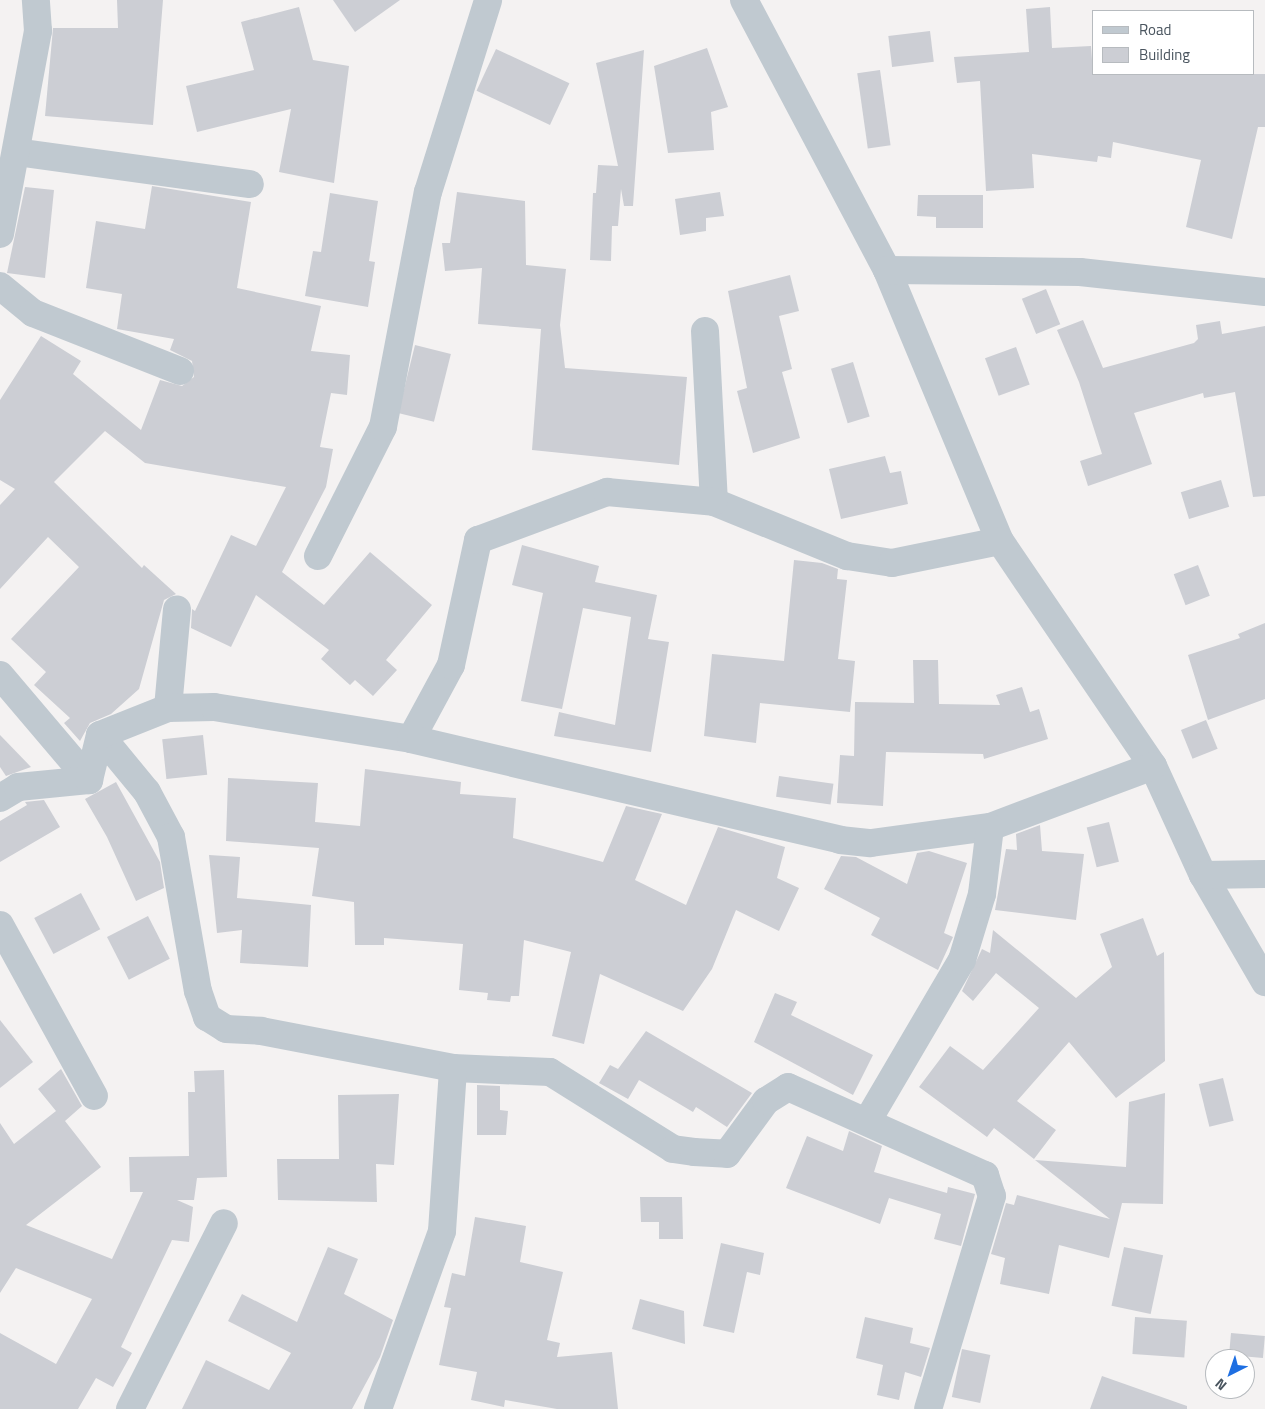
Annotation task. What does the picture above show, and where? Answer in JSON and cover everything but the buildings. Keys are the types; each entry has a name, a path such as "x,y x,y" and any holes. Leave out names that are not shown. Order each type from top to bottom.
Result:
{"street":[{"path":"0,234 38,30 36,0"},
{"path":"318,556 383,427 428,192 488,0"},
{"path":"744,0 887,270 1000,541 1153,766 1203,875 1265,982"},
{"path":"16,152 250,184"},
{"path":"887,270 1080,272 1265,292"},
{"path":"0,286 33,313 180,371"},
{"path":"705,331 714,502"},
{"path":"411,739 451,664 478,540 607,492 714,502 847,556 892,563 1000,541"},
{"path":"168,708 177,609"},
{"path":"0,676 89,780"},
{"path":"100,735 168,708 214,707 411,739 840,840 916,840 990,827 1153,766"},
{"path":"89,780 100,735"},
{"path":"100,735 147,792 171,837 198,990 207,1017 226,1029 262,1031 452,1068 550,1072 673,1149 694,1152 727,1154 766,1101 788,1087 868,1120 985,1175 992,1196 928,1409"},
{"path":"0,798 18,787 89,780"},
{"path":"868,1120 962,960 982,894 990,827"},
{"path":"1203,875 1265,874"},
{"path":"0,925 94,1096"},
{"path":"378,1409 442,1230 452,1068"},
{"path":"130,1409 224,1223"}]}
